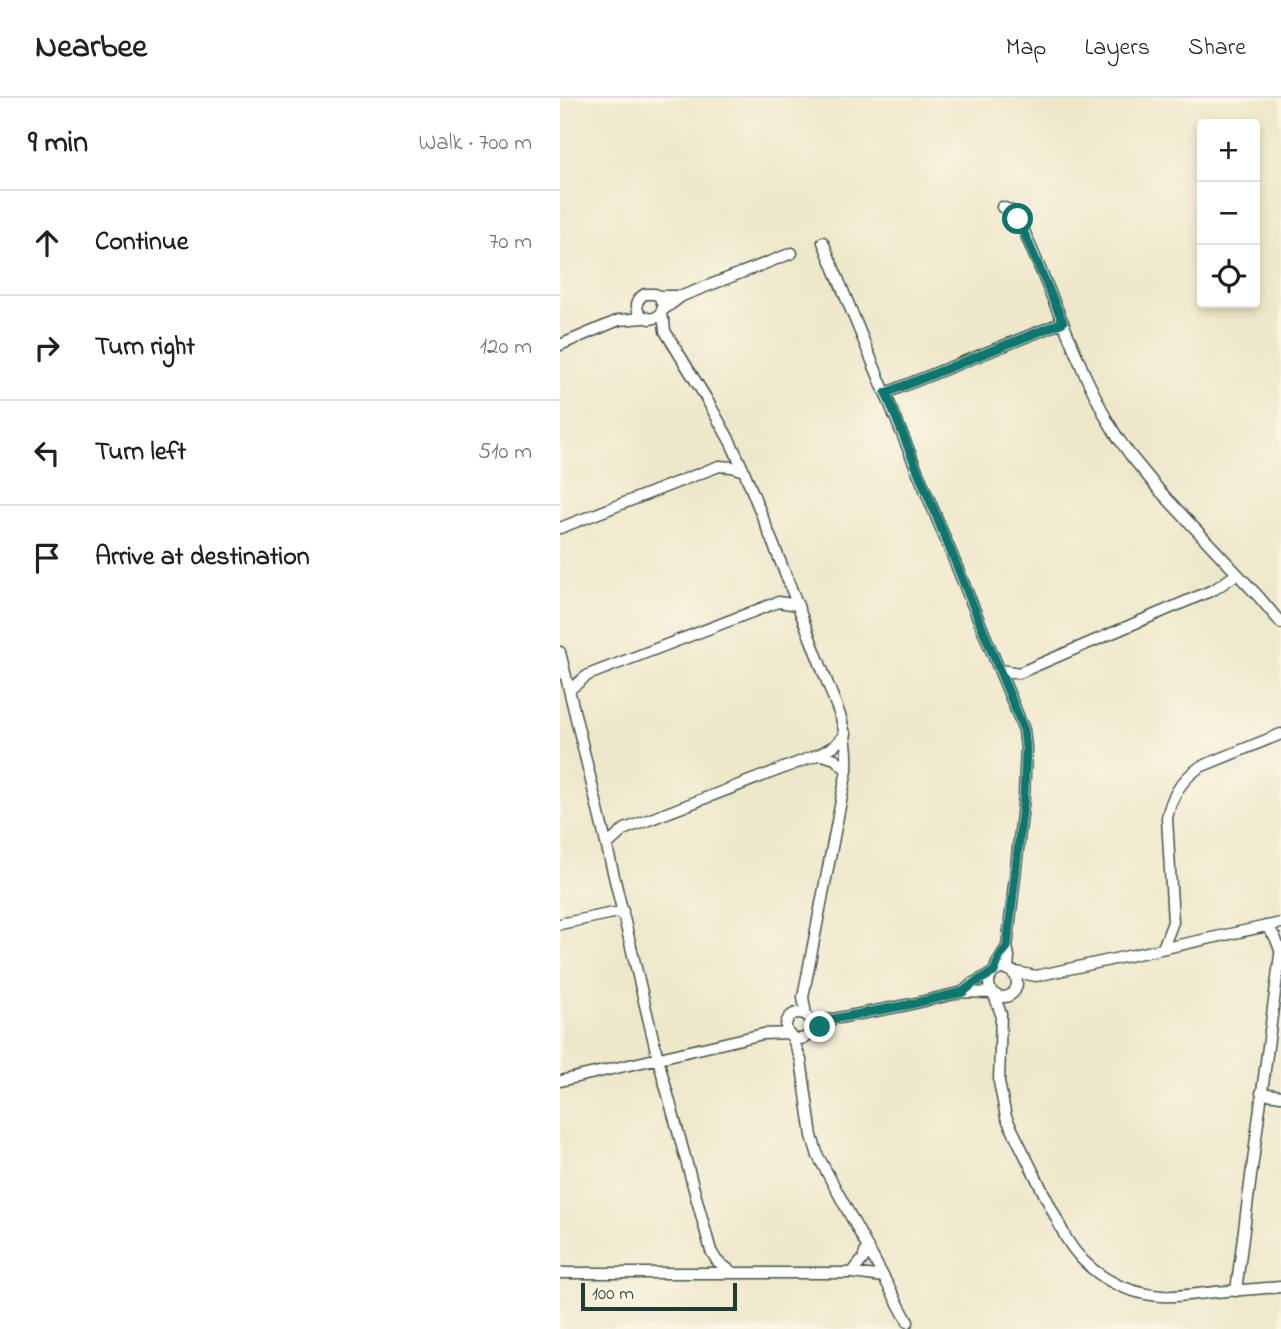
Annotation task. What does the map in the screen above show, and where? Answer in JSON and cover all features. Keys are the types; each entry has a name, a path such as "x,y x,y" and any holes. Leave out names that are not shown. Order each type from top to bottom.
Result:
{"street":[{"path":"1002,207 1012,211 1018,219 1095,397 1118,438 1159,490 1281,623"},
{"path":"823,242 1024,730 1026,760 1020,841 1007,947 1009,971 1017,981 1001,1014"},
{"path":"560,345 619,320 657,317 682,296 792,253"},
{"path":"619,320 645,294 682,296"},
{"path":"659,296 663,305 665,331 730,441 744,471 846,734 847,770 803,997 808,1025 801,1060"},
{"path":"638,300 637,311 665,331"},
{"path":"886,393 1063,322"},
{"path":"719,466 726,457 730,441"},
{"path":"560,528 719,466 744,471"},
{"path":"1000,670 1019,673 1215,589 1237,574"},
{"path":"778,602 789,583"},
{"path":"569,690 588,675 778,602 798,605"},
{"path":"560,652 658,1059 711,1251 718,1261 732,1272"},
{"path":"565,671 588,675"},
{"path":"1008,691 1019,673"},
{"path":"607,845 625,830 820,754 834,746 846,734"},
{"path":"1163,948 1173,922 1167,818 1177,789 1199,767 1281,734"},
{"path":"820,754 835,759 847,770"},
{"path":"602,824 625,830"},
{"path":"560,924 623,911"},
{"path":"1173,922 1190,942"},
{"path":"963,992 1001,969 1036,976 1281,923"},
{"path":"1236,1290 1281,949 1266,926"},
{"path":"1007,947 1000,956 988,984 1001,1014 1000,1094 1006,1117 1066,1238 1078,1256 1105,1279 1138,1292 1173,1296 1281,1287"},
{"path":"763,1034 799,1013 808,1025 820,1027 828,1020 963,992 993,994 1002,998 1036,976"},
{"path":"803,997 786,1027 801,1060 812,1136 818,1156 908,1322"},
{"path":"560,1081 763,1034 790,1035 798,1039 808,1025"},
{"path":"1261,1093 1281,1096"},
{"path":"852,1273 863,1259 867,1247"},
{"path":"695,1273 704,1266 711,1251"},
{"path":"560,1273 852,1273 884,1277"}],"route":[{"path":"820,1027 828,1020 963,992 979,979 994,972 1007,947 1024,796 1024,730 886,393 1063,322 1018,219"}]}
